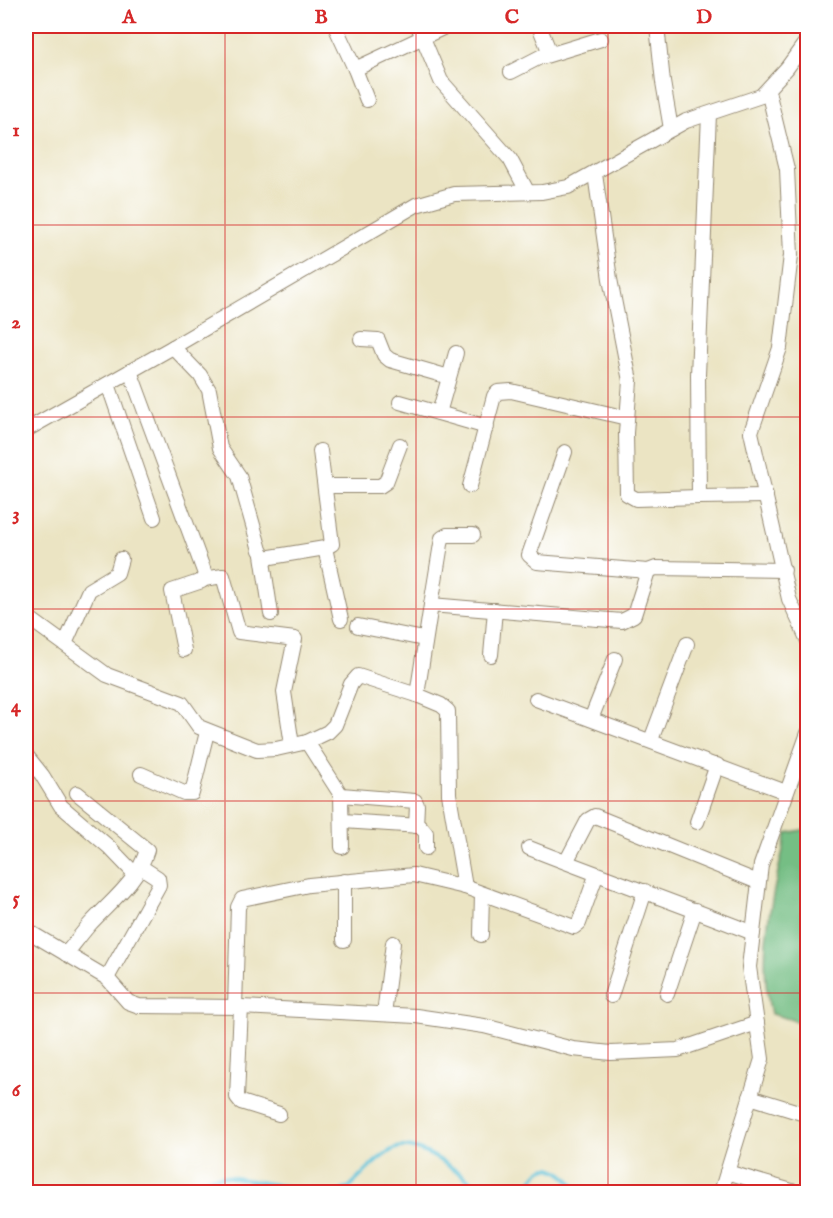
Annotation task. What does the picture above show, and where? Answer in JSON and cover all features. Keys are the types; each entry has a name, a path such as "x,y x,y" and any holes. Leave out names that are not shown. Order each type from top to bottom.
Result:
{"street":[{"path":"335,26 367,100"},
{"path":"355,69 420,31 447,26"},
{"path":"539,26 548,48 542,57"},
{"path":"657,26 671,129"},
{"path":"420,31 441,81 510,159 527,191"},
{"path":"511,72 542,57 601,39"},
{"path":"26,430 416,205 454,194 554,191 595,174 671,129 754,100 768,91 807,39"},
{"path":"768,91 787,169 791,255 780,348 751,432 789,599 807,641"},
{"path":"699,497 698,375 709,114"},
{"path":"595,174 610,279 630,381 627,418 627,494 636,499 766,496"},
{"path":"361,339 378,340 384,355 390,360 449,377"},
{"path":"173,347 200,375 209,390 220,448 239,476 262,555 271,614"},
{"path":"439,413 456,353"},
{"path":"130,371 205,574 204,579"},
{"path":"108,384 154,518"},
{"path":"470,486 494,396 504,391 627,418"},
{"path":"400,402 487,427"},
{"path":"325,486 380,486 386,482 400,445"},
{"path":"262,555 271,559 325,548 333,540 320,451"},
{"path":"565,452 529,555 537,562 648,571 784,570"},
{"path":"417,695 424,639 442,538 447,535 473,536"},
{"path":"325,548 341,619"},
{"path":"65,644 89,590 117,573 121,560"},
{"path":"431,605 628,620 634,615 648,571"},
{"path":"184,650 172,591 204,579 223,576 239,632 295,639 285,692 292,745"},
{"path":"491,656 495,610"},
{"path":"26,616 111,678 182,703 194,724 207,732 258,750 307,742 332,729 351,684 358,676 441,705 448,711 449,794 465,887"},
{"path":"358,626 424,639"},
{"path":"651,740 687,644"},
{"path":"591,718 615,659"},
{"path":"536,699 786,792"},
{"path":"141,774 184,793 192,793 207,732"},
{"path":"721,1192 762,1059 749,976 761,865 807,733"},
{"path":"307,742 341,795 342,848"},
{"path":"26,756 42,775 61,806 138,870 158,878 159,885 106,978"},
{"path":"698,822 717,765"},
{"path":"66,954 138,870 147,850 77,792"},
{"path":"341,795 415,801 417,805 416,826"},
{"path":"566,862 588,820 595,816 758,882"},
{"path":"343,820 416,826 425,830 426,849"},
{"path":"529,848 596,876 645,891 753,933"},
{"path":"279,1114 241,1102 237,1097 239,902 247,896 344,881 423,875 465,887 574,927 579,923 596,876"},
{"path":"344,881 344,940"},
{"path":"611,996 645,891"},
{"path":"481,935 482,894"},
{"path":"667,994 695,910"},
{"path":"26,930 106,978 133,1005 384,1014 484,1026 573,1049 611,1053 678,1050 757,1023"},
{"path":"384,1014 393,944"},
{"path":"750,1097 807,1115"},
{"path":"728,1172 795,1192"}],"green space":[{"path":"808,829 807,1024 771,1014 765,968 768,923 787,833"}],"waterway":[{"path":"339,1192 348,1188 388,1152 404,1147 416,1149 442,1161 486,1192"},
{"path":"520,1192 540,1171 545,1169 556,1170 562,1174 577,1192"},
{"path":"182,1192 195,1182 223,1176 317,1192"}]}
